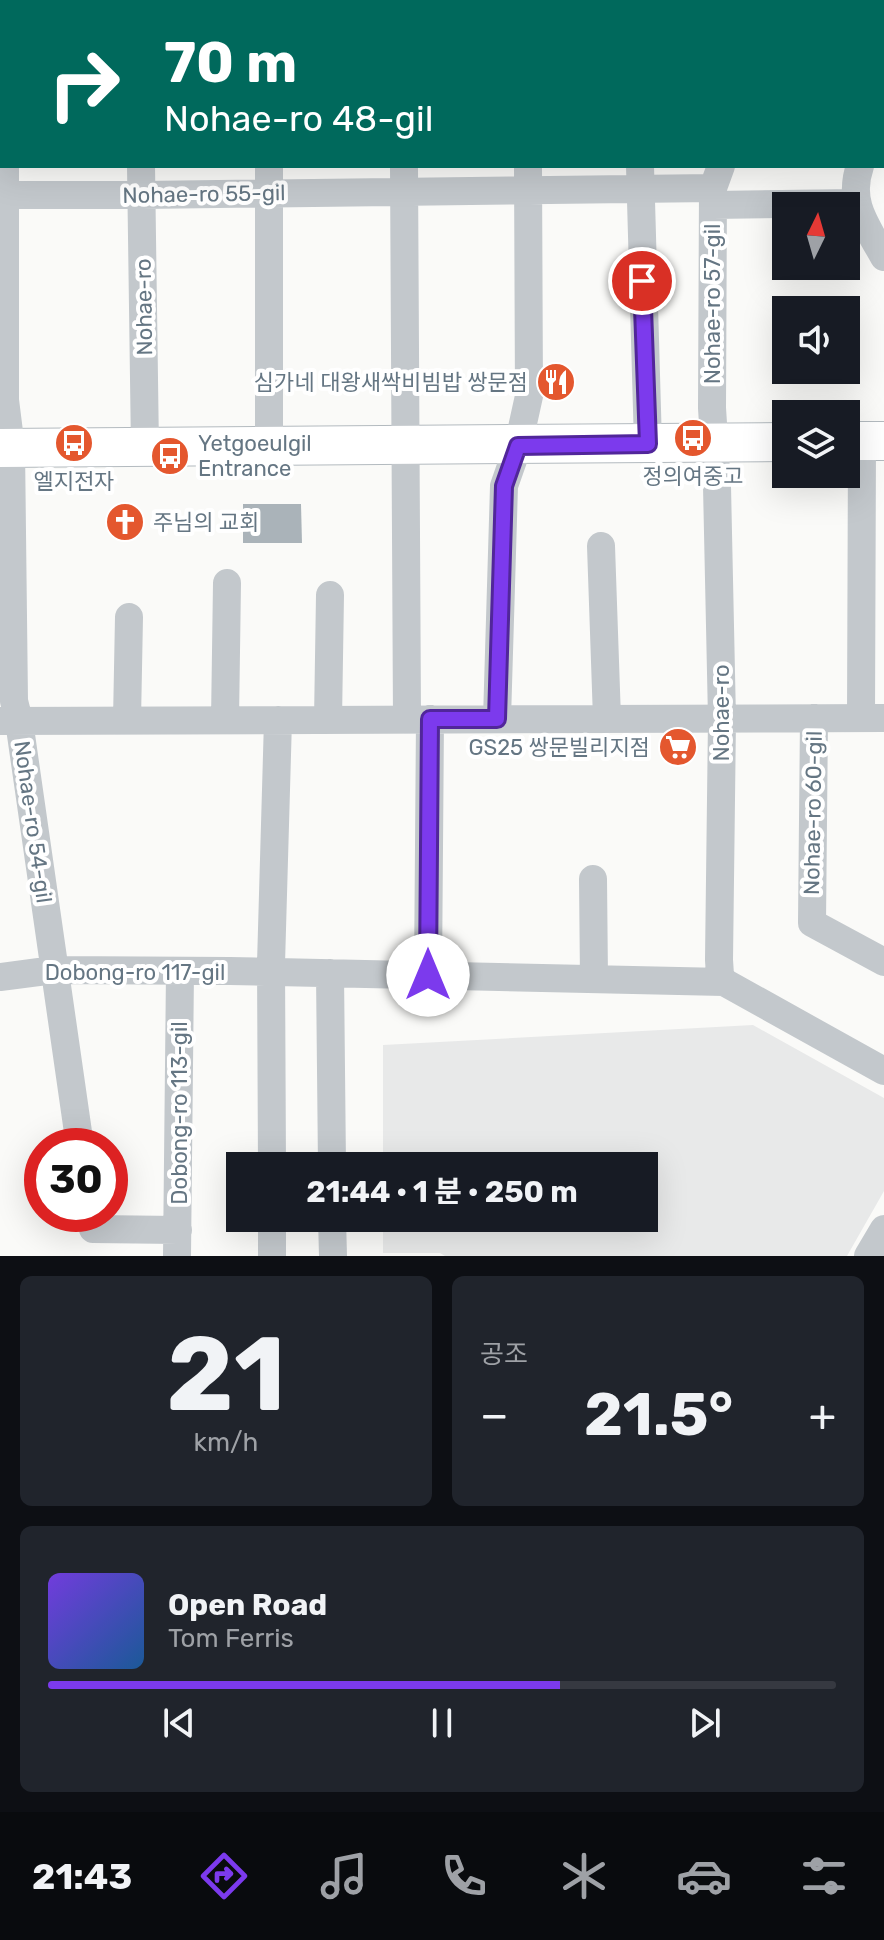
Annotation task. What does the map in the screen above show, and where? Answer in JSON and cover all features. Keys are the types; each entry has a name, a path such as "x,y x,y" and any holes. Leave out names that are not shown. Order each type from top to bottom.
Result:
{"main road":[{"path":"6,448 772,442"}],"street":[{"name":"Nohae-ro 54-gil","path":"5,168 2,194 5,400 14,701 10,721 54,970 77,1128"},
{"name":"Nohae-ro","path":"141,168 145,449"},
{"path":"855,192 859,168"},
{"name":"Nohae-ro 55-gil","path":"2,194 142,195 270,180 640,177 772,193"},
{"path":"640,177 648,444"},
{"path":"404,178 407,447 428,975"},
{"path":"497,719 504,486 518,446 529,396 528,178"},
{"path":"269,448 270,180"},
{"name":"Nohae-ro 57-gil","path":"714,444 715,186"},
{"path":"860,212 884,257"},
{"path":"10,721 872,718 861,672 864,441"},
{"name":"Nohae-ro","path":"714,444 722,719 719,960 724,982"},
{"path":"601,546 607,719"},
{"path":"225,720 227,583"},
{"path":"328,720 330,595"},
{"path":"127,720 129,617"},
{"name":"Nohae-ro 60-gil","path":"814,718 812,923 884,962"},
{"path":"272,1152 271,971 278,720"},
{"path":"593,879 594,979"},
{"name":"Dobong-ro 117-gil","path":"0,977 54,970 271,971 724,982 884,1071"},
{"name":"Dobong-ro 113-gil","path":"178,1243 180,971"},
{"path":"330,973 332,1152"},
{"path":"868,1256 884,1229"},
{"path":"272,1232 272,1256"},
{"path":"332,1232 333,1256"},
{"path":"94,1233 178,1243"}],"shaded area":[{"path":"753,1025 884,1098 884,1191 847,1256 445,1256 440,1253 383,1253 383,1232 658,1232 658,1152 383,1152 383,1045"}],"building":[{"path":"243,504 301,504 302,543 243,543"}],"place":[{"name":"심가네 대왕새싹비빔밥 쌍문점","path":"556,382"},
{"name":"정의여중고","path":"693,438"},
{"name":"엘지전자","path":"74,443"},
{"name":"Yetgoeulgil Entrance","path":"170,456"},
{"name":"주님의 교회","path":"125,522"},
{"name":"GS25 쌍문빌리지점","path":"678,747"}],"route":[{"path":"428,975 430,719 497,719 504,486 518,446 648,444 642,281"}]}
